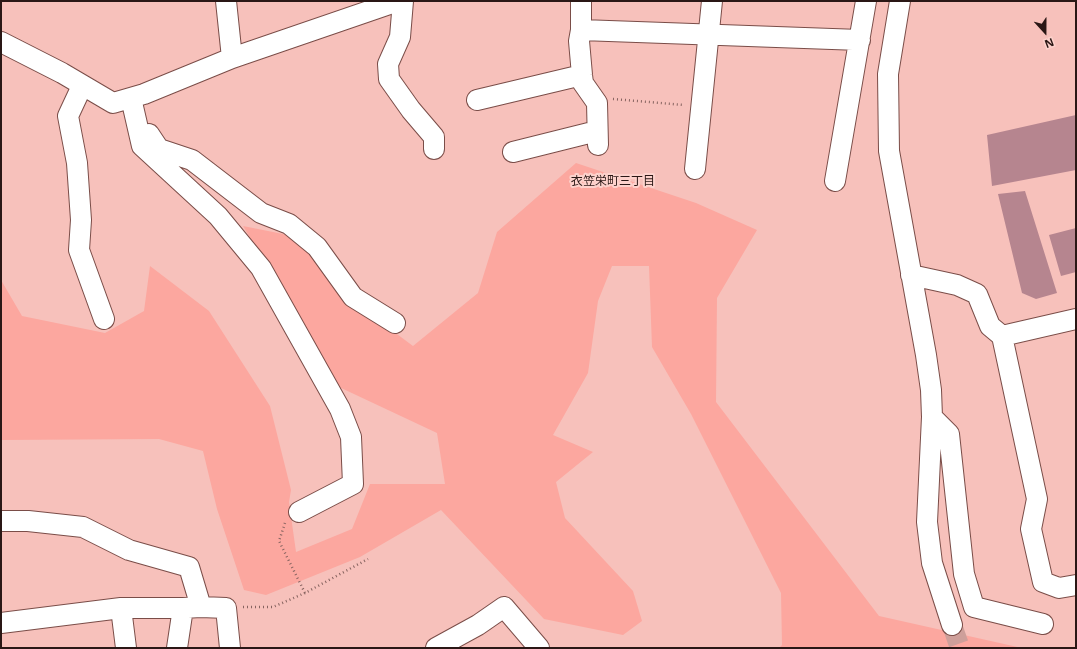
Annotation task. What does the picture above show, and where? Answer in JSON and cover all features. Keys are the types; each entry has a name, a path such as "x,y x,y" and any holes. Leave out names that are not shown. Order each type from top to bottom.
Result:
{"street":[{"path":"226,1 232,58"},
{"path":"513,152 598,138 597,102 583,83 582,75 579,41 581,30 581,1"},
{"path":"696,169 712,1"},
{"path":"835,181 866,1"},
{"path":"900,1 888,74 887,119 889,151 931,390 932,417 927,522 932,564 952,625"},
{"path":"1,42 112,103 137,96 232,58 395,2 400,37 388,64 389,79 411,110 434,138 434,149"},
{"path":"581,30 860,40"},
{"path":"477,100 582,75"},
{"path":"82,86 68,116 77,163 81,220 79,250 104,319"},
{"path":"137,96 149,135 159,149 192,160 261,213 289,224 317,247 353,297 395,323"},
{"path":"137,96 142,146 218,216 261,268 340,409 351,437 352,484 299,512"},
{"path":"911,275 957,285 977,294 990,326 1002,336 1037,499 1031,529 1043,582 1059,588 1076,585"},
{"path":"1002,336 1076,321"},
{"path":"932,417 949,434 964,574 974,607 1043,624"},
{"path":"1,521 28,521 83,527 129,550 189,567 192,608 177,648"},
{"path":"121,608 126,648"},
{"path":"1,623 121,608 226,608 230,648"},
{"path":"436,648 478,625 504,608 539,648"}],"path":[{"path":"593,97 702,107"},
{"path":"299,512 285,524 279,541 305,593"},
{"path":"226,608 273,607 305,593 368,559"}],"shaded area":[{"path":"576,163 696,203 757,230 717,298 716,402 879,616 1022,648 779,648 782,645 781,593 691,414 652,347 649,266 612,266 598,301 588,373 553,435 593,452 556,482 565,518 633,591 642,621 623,635 544,619 441,510 360,557 266,595 244,590 217,509 203,451 159,439 1,440 1,280 22,316 105,333 144,311 150,266 209,311 270,406 291,490 289,502 296,552 352,529 370,484 445,484 437,433 339,387 243,226 298,237 343,294 413,346 478,293 497,232"}],"building":[{"path":"1076,115 1076,170 992,186 987,135"},
{"path":"1025,191 1057,293 1036,299 1022,293 998,194"},
{"path":"1076,228 1076,272 1061,276 1049,235"}],"tunnel":[{"path":"952,625 960,648"}],"district":[{"name":"衣笠栄町三丁目","path":"613,182"}]}
